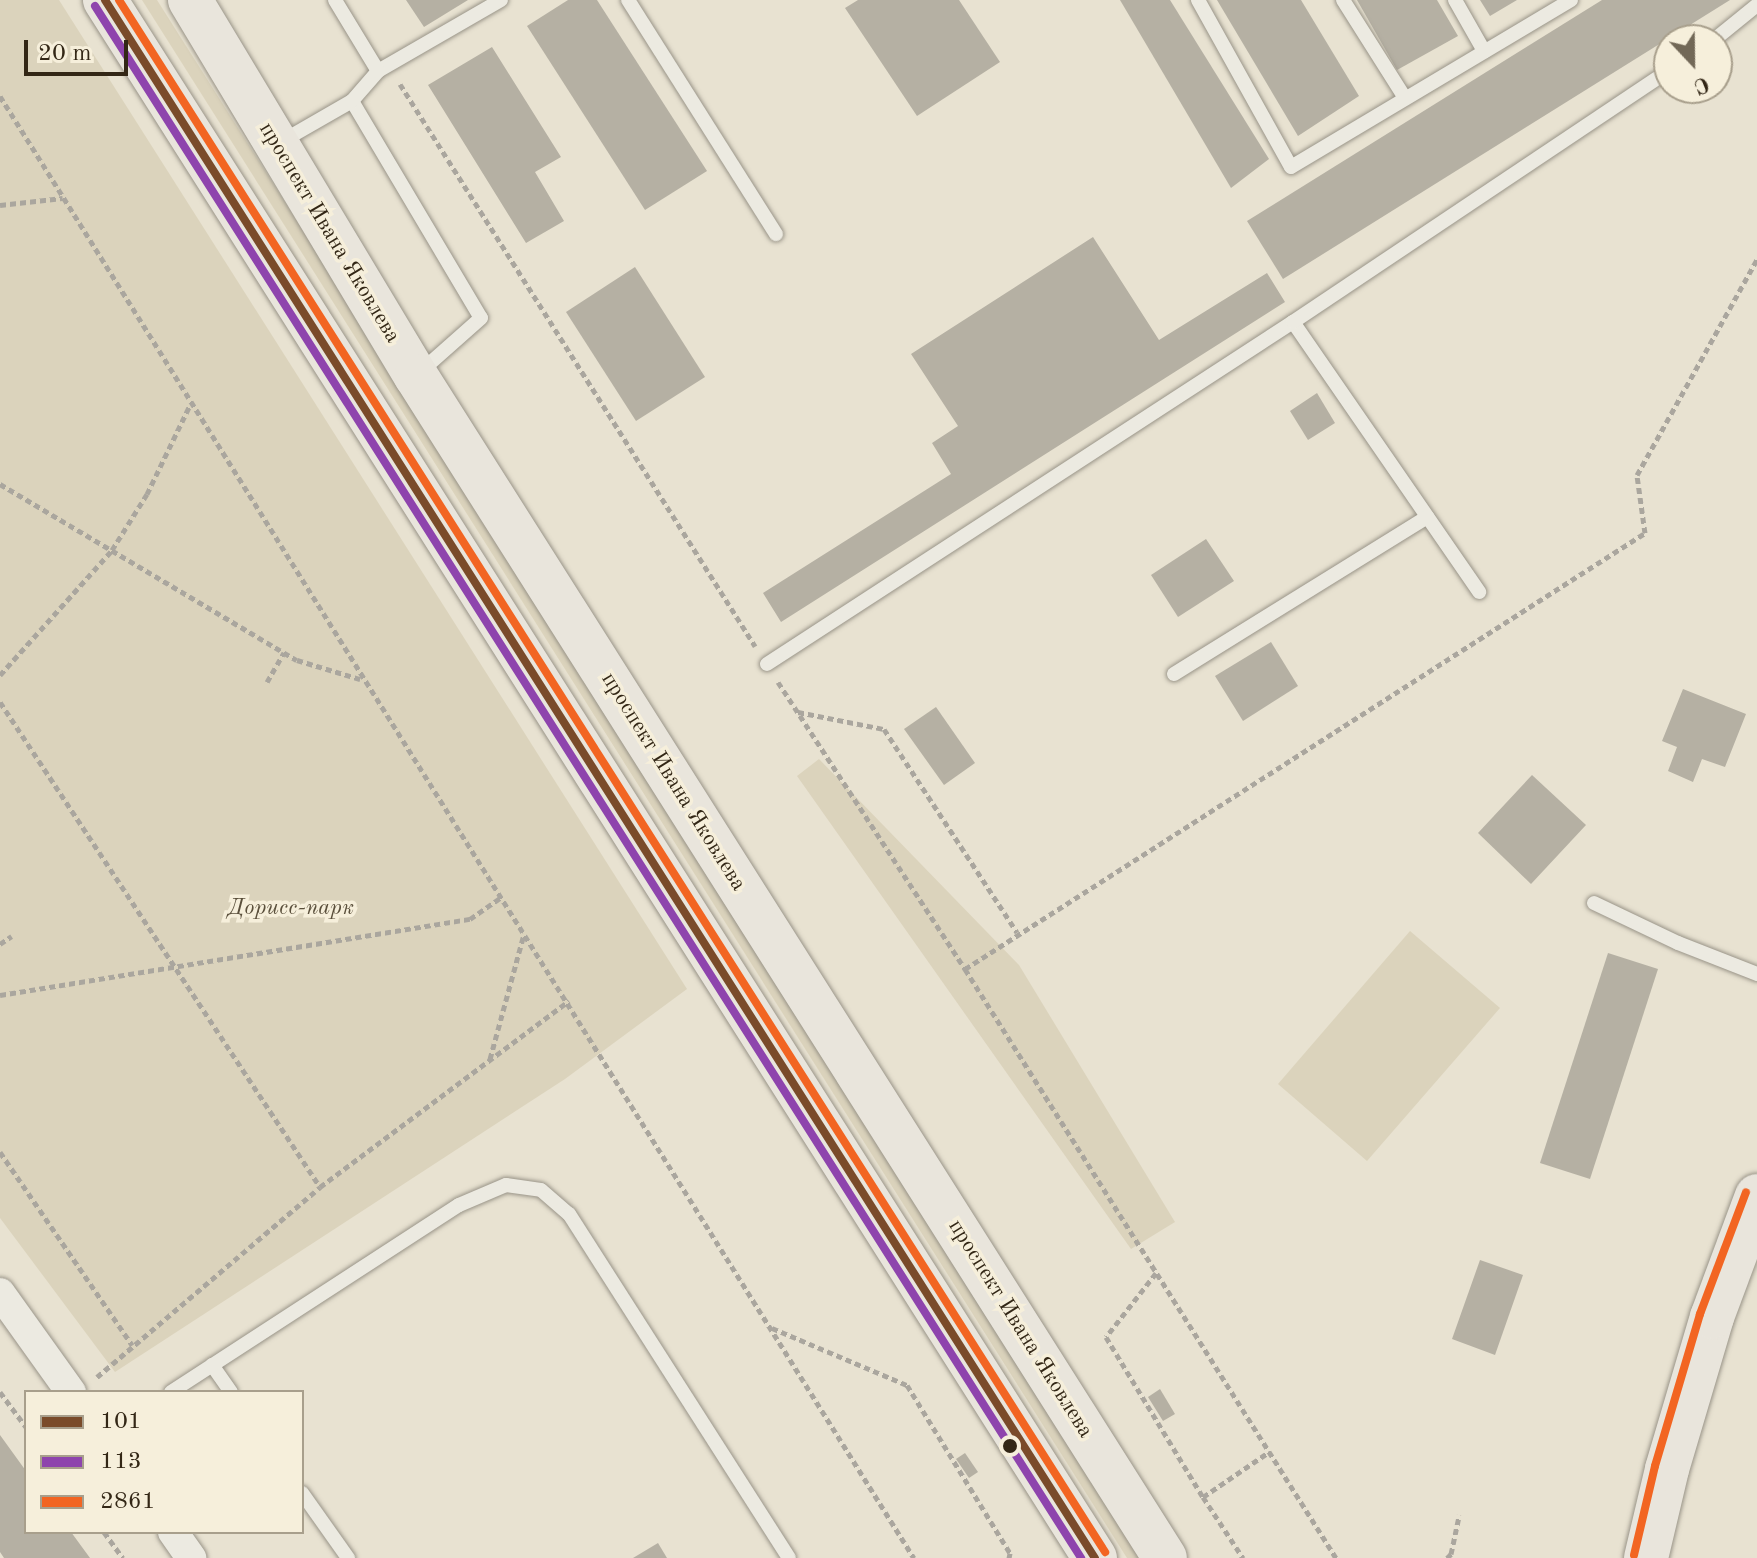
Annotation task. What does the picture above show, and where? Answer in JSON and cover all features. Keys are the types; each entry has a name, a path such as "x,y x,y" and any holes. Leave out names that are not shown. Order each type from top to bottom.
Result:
{"main road":[{"path":"105,0 1095,1558"},
{"name":"проспект Ивана Яковлева","path":"190,0 416,376 1165,1558"},
{"path":"1649,1556 1667,1469 1712,1317 1757,1196"}],"street":[{"path":"0,1293 81,1387"},
{"path":"174,1534 191,1558"}],"lane":[{"path":"335,0 378,71"},
{"path":"275,145 352,101 378,71 501,0"},
{"path":"628,0 776,234"},
{"path":"1198,0 1291,167 1571,0"},
{"path":"1343,0 1405,98"},
{"path":"1455,0 1484,51"},
{"path":"1733,25 1757,5"},
{"path":"767,664 1293,322 1653,81"},
{"path":"352,101 481,318 416,376"},
{"path":"1293,322 1479,592"},
{"path":"1174,674 1427,517"},
{"path":"1594,903 1678,943 1757,974"},
{"path":"174,1390 459,1205 506,1185 541,1190 569,1214 789,1558"},
{"path":"212,1365 230,1390"},
{"path":"304,1496 348,1558"}],"path":[{"path":"378,71 404,86 767,664 965,969 1336,1558"},
{"path":"0,96 362,679 569,1001 914,1558"},
{"path":"0,205 63,198"},
{"path":"965,969 1017,932 1645,533 1637,475 1757,259"},
{"path":"0,675 112,550 147,494 191,404"},
{"path":"0,484 284,652 362,679"},
{"path":"267,682 284,652"},
{"path":"0,702 320,1187"},
{"path":"798,712 884,729 1017,932"},
{"path":"0,995 470,919 501,897"},
{"path":"490,1060 524,933"},
{"path":"0,944 12,936"},
{"path":"81,1387 320,1187 569,1001"},
{"path":"0,1152 132,1345"},
{"path":"1156,1273 1106,1337 1243,1558"},
{"path":"771,1327 907,1385 1010,1553 1009,1558"},
{"path":"0,1392 24,1424"},
{"path":"1203,1497 1269,1452"},
{"path":"1447,1558 1451,1554 1459,1515"},
{"path":"105,1534 123,1558"}],"green space":[{"name":"Дорисс-парк","path":"0,0 59,0 687,989 565,1079 115,1372 0,1218"},
{"path":"142,0 157,0 1143,1558 1127,1558"},
{"path":"819,759 1019,965 1175,1222 1131,1249 797,776"},
{"path":"1410,931 1500,1008 1367,1161 1278,1084"}],"building":[{"path":"406,0 468,0 424,27"},
{"path":"568,0 597,0 707,171 645,210 527,26"},
{"path":"858,0 959,0 1000,62 917,116 845,8"},
{"path":"1120,0 1170,0 1269,159 1231,188"},
{"path":"1217,0 1301,0 1359,96 1298,136"},
{"path":"1357,0 1437,0 1458,36 1397,70"},
{"path":"1480,0 1517,0 1490,16"},
{"path":"1602,0 1730,0 1692,24 1653,24 1653,48 1283,279 1247,221"},
{"path":"492,47 561,157 535,172 564,221 526,243 428,85"},
{"path":"1093,237 1159,340 1267,273 1285,302 781,622 763,593 951,474 932,443 958,426 911,354"},
{"path":"635,267 705,377 636,421 566,312"},
{"path":"1317,393 1335,423 1308,440 1290,411"},
{"path":"1206,539 1234,581 1178,617 1151,575"},
{"path":"1271,642 1298,686 1243,721 1215,676"},
{"path":"1683,689 1746,714 1725,767 1702,759 1693,782 1668,771 1677,747 1662,741"},
{"path":"936,707 975,763 944,785 904,729"},
{"path":"1532,775 1586,825 1531,884 1478,833"},
{"path":"1608,953 1658,969 1590,1179 1540,1163"},
{"path":"1480,1260 1523,1275 1495,1355 1452,1339"},
{"path":"1160,1389 1175,1414 1163,1421 1148,1397"},
{"path":"0,1435 24,1468 24,1534 72,1534 90,1558 4,1558 0,1552"},
{"path":"965,1453 978,1472 969,1478 956,1459"},
{"path":"658,1543 667,1558 633,1558"}],"transit line":[{"name":"101","path":"105,0 1095,1558"},
{"name":"2861","path":"119,0 1105,1552"},
{"name":"113","path":"95,6 1081,1558"},
{"name":"2861","path":"1634,1555 1655,1466 1700,1314 1746,1192"}]}
